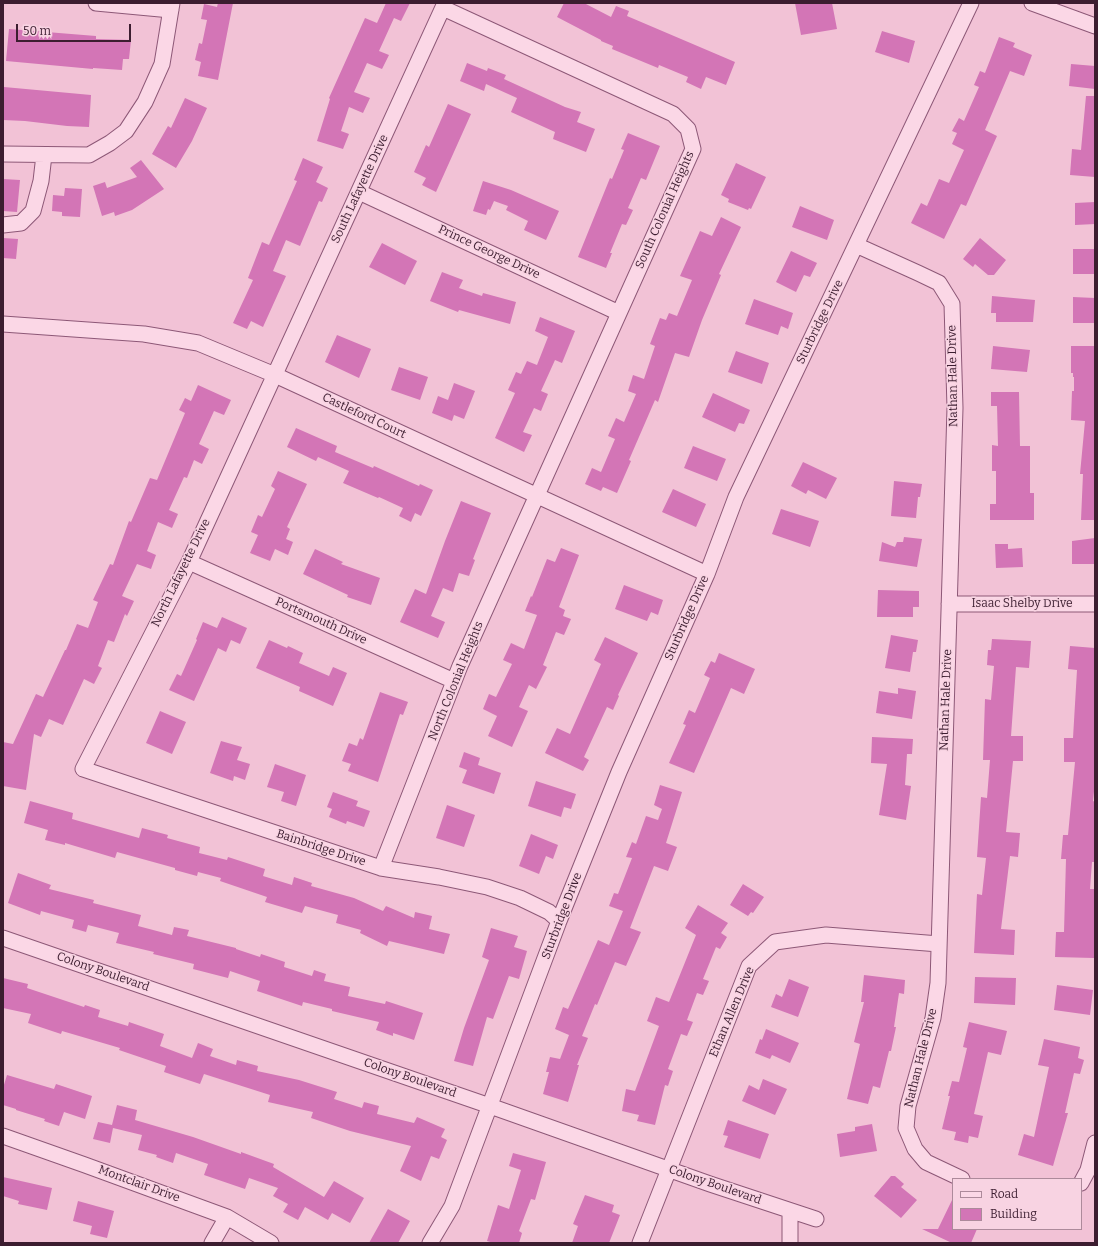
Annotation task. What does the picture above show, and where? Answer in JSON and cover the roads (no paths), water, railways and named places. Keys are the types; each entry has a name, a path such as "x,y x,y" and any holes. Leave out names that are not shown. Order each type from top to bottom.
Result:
{"street":[{"path":"3,154 89,156 110,143 126,130 145,102 162,64 171,7 96,3"},
{"name":"Sturbridge Drive","path":"430,1243 452,1206 559,921 619,772 707,574 736,497 971,3"},
{"path":"1032,3 1095,26"},
{"name":"South Lafayette Drive","path":"275,375 444,5"},
{"name":"South Colonial Heights","path":"444,5 674,114 688,129 693,148 536,496"},
{"path":"3,225 21,223 33,211 41,181 44,155"},
{"name":"Prince George Drive","path":"359,192 619,313"},
{"name":"Nathan Hale Drive","path":"856,245 918,272 939,283 952,304 955,408 938,983 932,1018 908,1106 906,1128 915,1149 926,1162 960,1178"},
{"name":"Castleford Court","path":"3,324 144,334 198,343 275,375 707,574"},
{"name":"North Lafayette Drive","path":"83,769 188,562 275,375"},
{"name":"North Colonial Heights","path":"381,868 454,681 536,496"},
{"name":"Portsmouth Drive","path":"188,562 454,681"},
{"name":"Isaac Shelby Drive","path":"949,604 1095,604"},
{"name":"Bainbridge Drive","path":"83,769 381,868 439,877 487,887 520,898 544,909 550,912 559,921"},
{"name":"Ethan Allen Drive","path":"640,1243 749,966 775,942 826,935 939,944"},
{"name":"Colony Boulevard","path":"3,938 816,1219"},
{"name":"Montclair Drive","path":"3,1136 85,1164 227,1217 271,1243"},
{"path":"1082,1181 1088,1170 1095,1142"},
{"path":"790,1211 790,1243"},
{"path":"212,1243 227,1217"}]}
